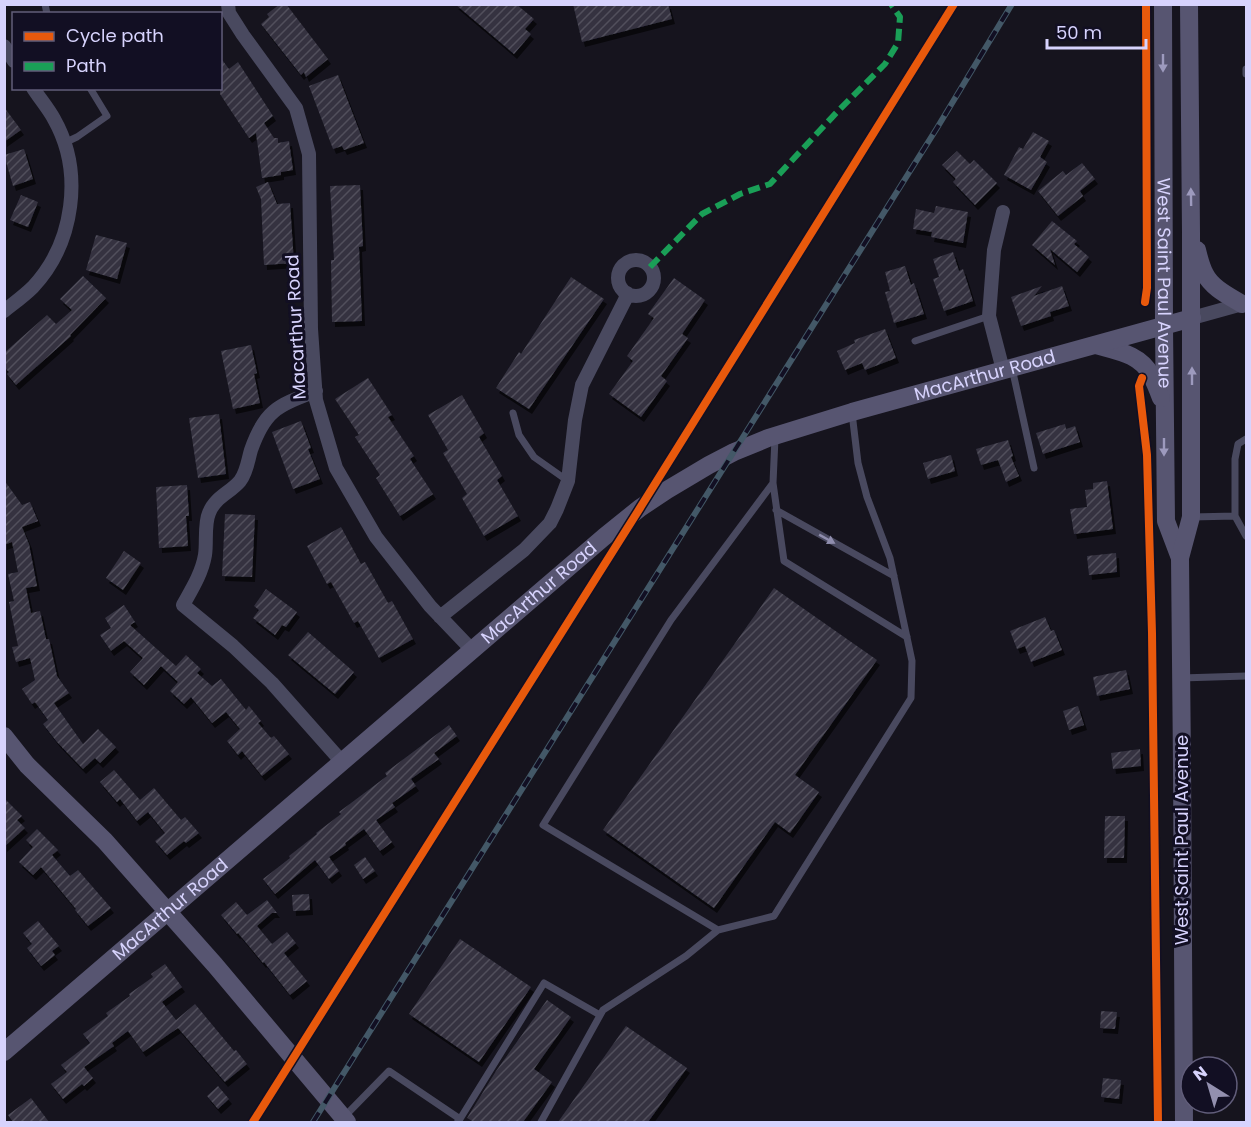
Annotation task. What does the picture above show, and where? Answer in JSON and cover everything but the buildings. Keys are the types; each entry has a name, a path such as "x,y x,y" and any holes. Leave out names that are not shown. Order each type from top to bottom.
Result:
{"street":[{"name":"West Saint Paul Avenue","path":"1163,4 1166,522 1180,558"},
{"name":"West Saint Paul Avenue","path":"1184,1122 1180,558 1191,517 1189,4"},
{"name":"Macarthur Road","path":"229,9 243,35 296,108 309,154 311,329 316,400 336,468 376,537 430,606 472,650"},
{"path":"4,311 34,286 55,256 67,225 71,196 72,180 64,143 54,120 34,90"},
{"path":"1003,212 994,250 989,316 1008,369"},
{"path":"1191,233 1205,274 1219,290 1244,303"},
{"path":"440,617 524,550 550,523 568,482 575,420 582,385 627,293"},
{"name":"MacArthur Road","path":"4,1052 472,650 640,508 667,490 734,452 776,435 1244,303"},
{"path":"1095,345 1122,352 1138,360 1151,374 1164,406"},
{"path":"316,391 287,402 262,422 246,471 240,480 216,500 208,515 202,569 183,605 233,646 272,683 342,762"},
{"path":"4,736 27,765 105,841 215,965 345,1120"}],"lane":[{"path":"1246,69 1246,74"},
{"path":"64,143 77,137 107,116 91,90"},
{"path":"915,341 989,316"},
{"path":"1008,369 1034,468"},
{"path":"540,1122 603,1010 686,956 718,930 774,916 911,698 912,661 890,558 867,497 858,463 852,412"},
{"path":"513,413 519,435 534,457 568,482"},
{"path":"776,435 773,483 784,561 907,637"},
{"path":"1246,439 1238,444 1235,459 1235,516 1246,536"},
{"path":"718,930 543,825 671,620 773,483"},
{"path":"776,510 894,576"},
{"path":"1191,517 1235,516"},
{"path":"1181,678 1246,676"},
{"path":"345,1120 388,1071 458,1121 544,983 600,1015"}],"railway":[{"path":"313,1122 937,128 1012,4"}],"marked path":[{"path":"650,267 702,214 740,194 770,184 885,64 898,43 900,17 891,4"}],"cycle path":[{"path":"253,1122 954,4"},
{"path":"1145,302 1147,288 1146,4"},
{"path":"1142,378 1139,386 1147,455 1152,633 1158,1122"}]}
